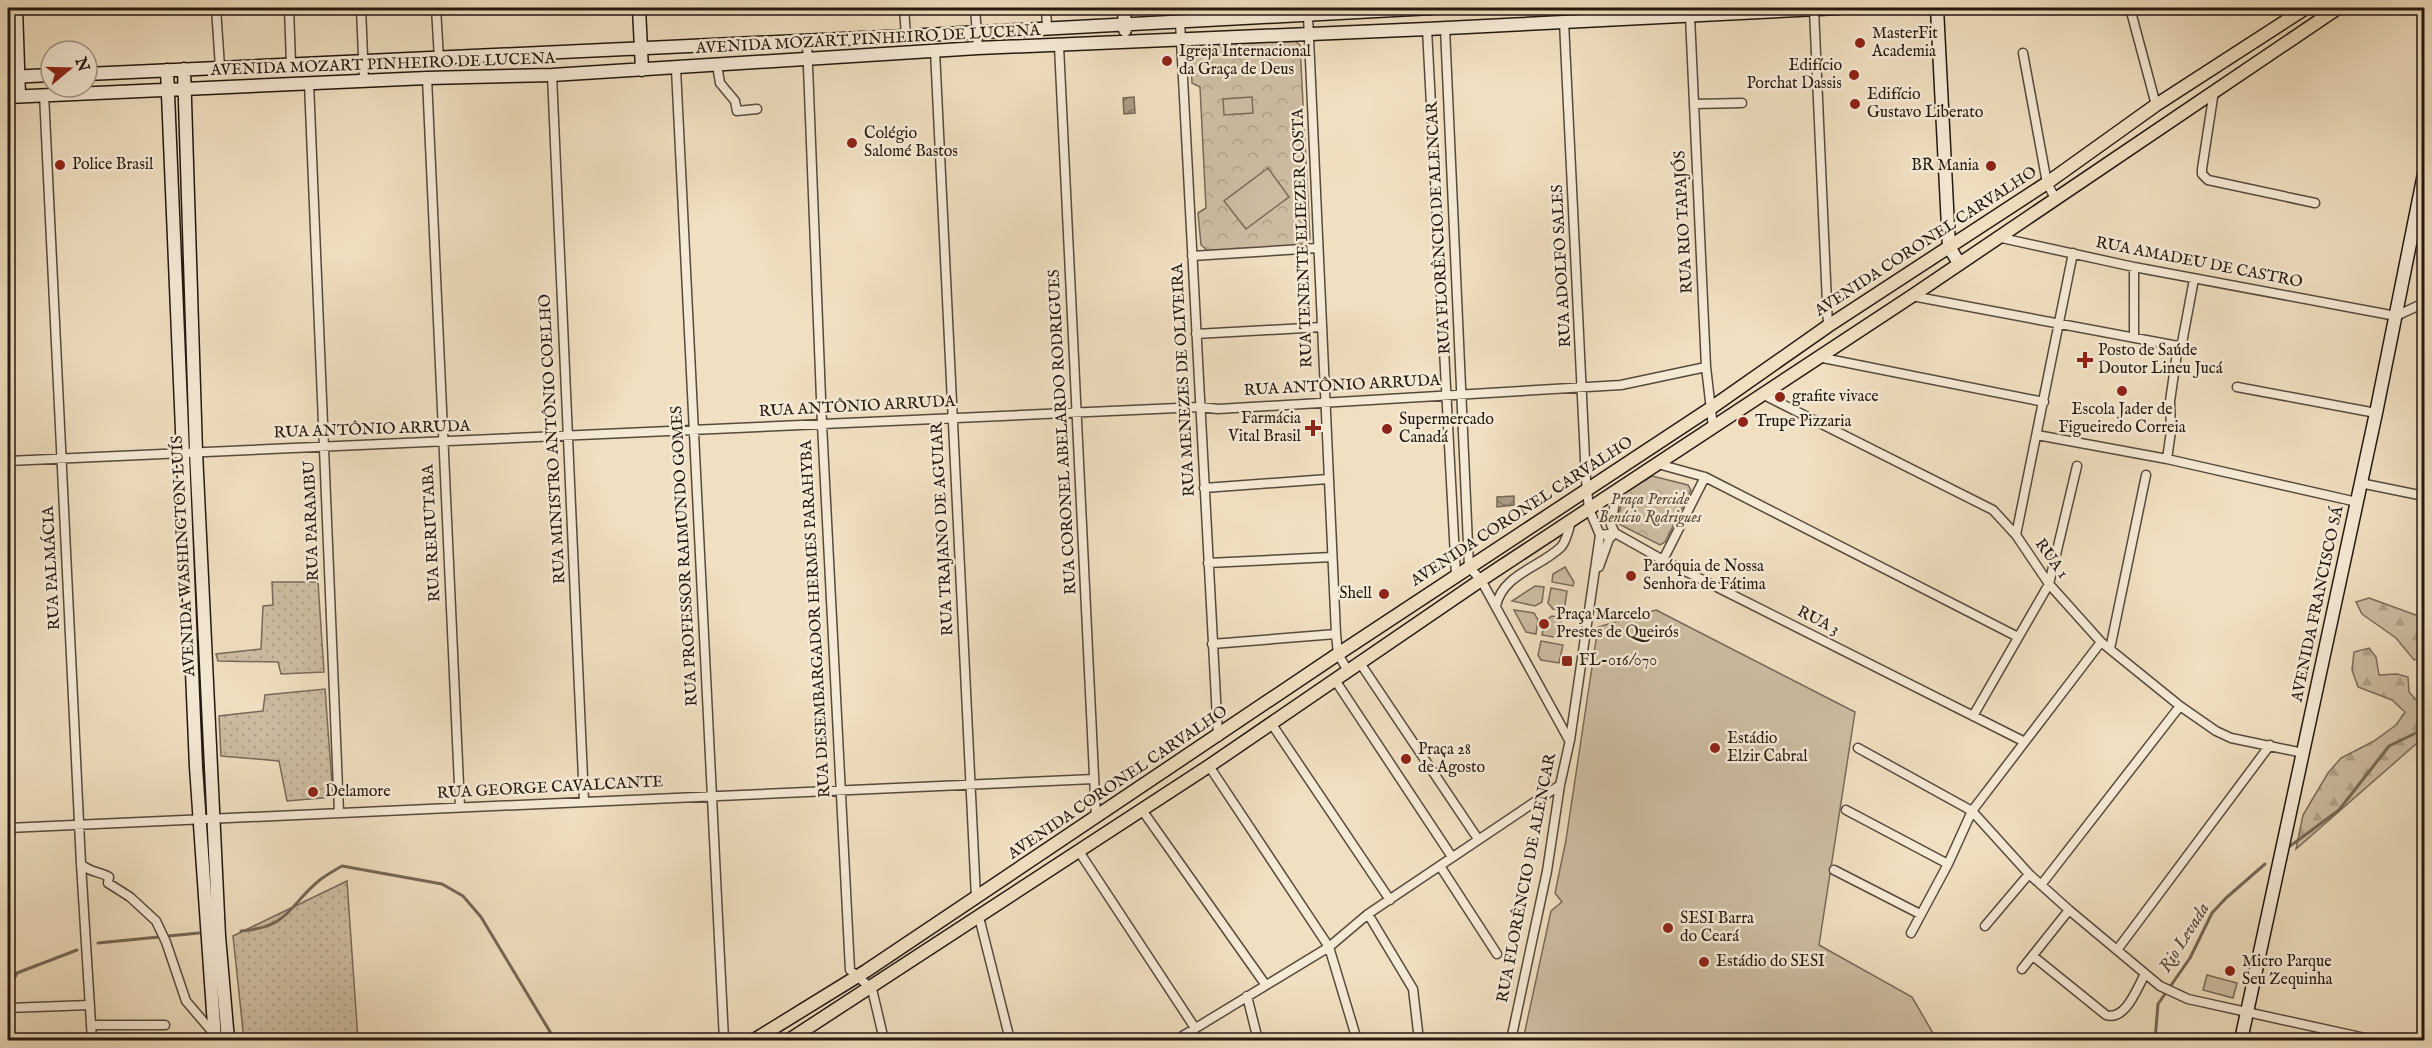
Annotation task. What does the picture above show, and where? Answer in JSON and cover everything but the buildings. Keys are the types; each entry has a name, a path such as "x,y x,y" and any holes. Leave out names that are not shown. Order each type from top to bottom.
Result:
{"main road":[{"path":"13,96 16,8"},
{"path":"639,8 642,70"},
{"path":"1124,8 1126,42"},
{"name":"AVENIDA MOZART PINHEIRO DE LUCENA","path":"99,73 1308,16 1364,9 1432,8"},
{"name":"AVENIDA MOZART PINHEIRO DE LUCENA","path":"99,93 676,69 808,58 978,48 1181,41 1564,22 1620,14 1690,15 1838,8"},
{"path":"1928,8 1938,26"},
{"path":"1937,8 1949,247 1959,263"},
{"name":"AVENIDA CORONEL CARVALHO","path":"754,1041 858,977 1338,654 1711,408 1828,326 2047,183 2156,105 2306,8"},
{"name":"AVENIDA CORONEL CARVALHO","path":"789,1041 1080,853 1481,580 1912,296 1996,237 2338,8"},
{"path":"1364,9 1366,31"},
{"name":"AVENIDA WASHINGTON LUÍS","path":"184,69 196,452 213,818 211,895 215,1038"},
{"name":"AVENIDA WASHINGTON LUÍS","path":"167,70 175,301 199,819 211,895"},
{"path":"13,77 39,76"},
{"name":"AVENIDA MOZART PINHEIRO DE LUCENA","path":"13,96 39,94"},
{"name":"AVENIDA FRANCISCO SÁ","path":"2241,1041 2376,413 2424,174"},
{"path":"175,301 191,300"},
{"path":"189,588 203,587"},
{"path":"190,637 205,637"},
{"name":"AVENIDA WASHINGTON LUÍS","path":"212,928 228,1041"}],"street":[{"path":"216,8 220,67"},
{"path":"289,8 291,64"},
{"path":"361,8 364,81"},
{"path":"436,8 439,59"},
{"path":"904,8 906,36"},
{"path":"975,8 978,48"},
{"path":"1046,8 1047,27"},
{"path":"2130,8 2156,105"},
{"path":"1814,9 1828,326"},
{"name":"RUA RIO TAPAJÓS","path":"1690,15 1706,367 1713,427"},
{"name":"RUA TENENTE ELIEZER COSTA","path":"1308,16 1336,634 1338,654 1348,671"},
{"name":"RUA MENEZES DE OLIVEIRA","path":"1180,22 1218,736"},
{"name":"RUA ADOLFO SALES","path":"1564,22 1587,490 1589,508 1600,535"},
{"name":"RUA FLORÊNCIO DE ALENCAR","path":"1445,28 1469,567 1481,580 1569,740 1547,871 1511,1041"},
{"name":"RUA FLORÊNCIO DE ALENCAR","path":"1427,29 1456,576"},
{"name":"RUA DESEMBARGADOR HERMES PARAHYBA","path":"807,41 839,789 850,970 858,977"},
{"name":"RUA CORONEL ABELARDO RODRIGUES","path":"1059,46 1096,817"},
{"name":"RUA TRAJANO DE AGUIAR","path":"935,51 976,898"},
{"path":"2023,53 2047,183 2055,198"},
{"path":"717,65 720,83 735,101 738,111 757,109"},
{"name":"RUA PROFESSOR RAIMUNDO GOMES","path":"676,69 692,430 714,795 724,1041"},
{"name":"RUA MINISTRO ANTÔNIO COELHO","path":"552,75 584,801"},
{"name":"RUA RERIUTABA","path":"427,78 460,807"},
{"name":"RUA PARAMBU","path":"309,84 339,813"},
{"path":"2214,91 2202,169 2205,177 2208,180 2315,203"},
{"name":"RUA PALMÁCIA","path":"44,99 81,864 92,1041"},
{"path":"1694,104 1742,103"},
{"name":"RUA AMADEU DE CASTRO","path":"1996,237 2194,279 2396,316"},
{"path":"1192,256 1318,248"},
{"path":"2016,535 2073,253"},
{"path":"2134,267 2134,336"},
{"path":"2167,459 2171,431 2170,401 2178,346 2182,343 2194,279"},
{"path":"1912,296 2178,346"},
{"path":"2396,316 2424,303"},
{"path":"1196,334 1322,327"},
{"path":"1818,357 2044,402"},
{"name":"RUA ANTÔNIO ARRUDA","path":"8,461 323,446 443,443 1200,406 1218,408 1621,385 1706,367"},
{"path":"2237,387 2376,413"},
{"name":"RUA 1","path":"1762,394 1994,510 2016,535 2049,584 2101,642 2180,706 2222,734 2303,753"},
{"path":"2037,435 2167,459 2357,502"},
{"path":"1658,464 1705,477 2018,637"},
{"path":"1973,716 2049,584 2077,466"},
{"path":"2110,649 2146,475"},
{"path":"1663,560 1705,477"},
{"path":"1204,488 1328,479"},
{"path":"2360,483 2424,496"},
{"path":"1615,533 1611,525 1617,491"},
{"name":"AVENIDA CORONEL CARVALHO","path":"1496,606 1498,596 1506,584 1562,546 1572,520"},
{"path":"1569,740 1600,535 1615,533"},
{"path":"1594,574 1609,539 1615,533"},
{"name":"RUA 3","path":"1615,533 1663,560 2023,741"},
{"path":"1208,564 1332,557"},
{"path":"1212,644 1336,634"},
{"path":"1911,933 1948,864 1972,811 2023,741 2101,642"},
{"path":"1360,663 1478,839"},
{"path":"1335,680 1452,858"},
{"path":"2041,885 2180,706"},
{"path":"1271,723 1390,900"},
{"path":"2117,950 2270,745"},
{"path":"1858,748 1972,811 2041,885 2160,986 2188,999 2374,1041"},
{"path":"1209,766 1329,946 1357,1041"},
{"name":"RUA GEORGE CAVALCANTE","path":"8,828 1094,779"},
{"path":"1176,1041 1329,946 1368,914 1560,785"},
{"path":"1142,810 1265,984"},
{"path":"1846,810 1948,864"},
{"path":"1080,853 1195,1028"},
{"path":"81,864 90,872 102,873 109,878 108,883 129,897 156,921 186,1001 215,1038"},
{"path":"1440,866 1497,954"},
{"path":"1834,870 1920,914"},
{"path":"1985,926 2030,874"},
{"path":"2022,969 2069,910"},
{"path":"1368,914 1413,989 1419,1041"},
{"path":"979,917 1010,1041"},
{"path":"2033,956 2106,1015 2116,1016 2124,1011 2145,974"},
{"path":"858,977 872,988 884,1041"},
{"path":"1247,996 1258,1041"},
{"path":"8,1008 90,1005"},
{"path":"92,1025 165,1024"}],"green space":[{"path":"1293,39 1300,45 1310,239 1303,246 1208,251 1201,245 1198,213 1206,208 1200,87 1192,83 1190,45"},
{"path":"1252,97 1253,113 1224,115 1223,99"},
{"path":"1268,168 1289,197 1246,229 1224,201"},
{"name":"Praça Percide Benício Rodrigues","path":"1652,476 1688,485 1691,490 1665,542 1660,545 1617,523 1624,493"},
{"path":"1565,567 1574,582 1573,586 1552,582 1553,574"},
{"path":"272,582 318,582 324,672 281,674 278,662 218,661 216,654 261,649 263,606 273,605"},
{"path":"1535,586 1544,587 1542,602 1535,606 1512,601"},
{"path":"1551,588 1567,591 1564,611 1553,609 1548,603"},
{"path":"2369,598 2424,618 2424,657 2414,660 2396,638 2362,614 2356,602"},
{"path":"1514,610 1534,613 1538,620 1536,634 1526,632"},
{"path":"1656,610 1855,712 1819,945 1912,997 1937,1040 1523,1040 1551,911 1562,902 1555,893 1566,840 1598,627"},
{"path":"1552,616 1562,618 1559,638 1542,635 1545,621"},
{"path":"1541,641 1563,645 1559,663 1541,660 1538,655"},
{"path":"2369,648 2376,657 2379,675 2397,674 2408,677 2409,692 2421,705 2424,696 2424,737 2296,849 2303,815 2328,773 2341,758 2374,741 2396,725 2405,712 2392,700 2358,687 2352,670 2354,652"},
{"path":"325,689 333,797 287,801 279,761 221,756 219,716 263,711 265,695"},
{"path":"347,881 358,1040 244,1040 233,936"},
{"path":"2207,975 2237,983 2233,998 2203,990"}],"water":[{"path":"1134,97 1135,113 1124,114 1123,98"},
{"path":"1514,496 1514,505 1497,507 1497,497"}],"waterway":[{"path":"2286,849 2339,810 2389,746 2424,729"},
{"name":"Rio Levada","path":"2155,1040 2158,1004 2190,958 2212,913 2265,864"},
{"path":"241,931 257,929 280,920 321,879 342,866 442,884 463,896 481,917 555,1040"},
{"path":"98,943 199,933"},
{"path":"8,990 17,973 77,950"}],"place":[{"name":"MasterFit Academia","path":"1860,43"},
{"name":"Igreja Internacional da Graça de Deus","path":"1167,61"},
{"name":"Edifício Porchat Dassis","path":"1854,75"},
{"name":"Edifício Gustavo Liberato","path":"1855,104"},
{"name":"Colégio Salomé Bastos","path":"852,143"},
{"name":"Police Brasil","path":"60,165"},
{"name":"BR Mania","path":"1991,166"},
{"name":"Posto de Saúde Doutor Lineu Jucá","path":"2085,360"},
{"name":"Escola Jader de Figueiredo Correia","path":"2122,391"},
{"name":"grafite vivace","path":"1780,397"},
{"name":"Trupe Pizzaria","path":"1743,422"},
{"name":"Farmácia Vital Brasil","path":"1313,428"},
{"name":"Supermercado Canadá","path":"1387,429"},
{"name":"Paróquia de Nossa Senhora de Fátima","path":"1631,576"},
{"name":"Shell","path":"1384,594"},
{"name":"Praça Marcelo Prestes de Queirós","path":"1544,624"},
{"name":"FL-016/070","path":"1567,661"},
{"name":"Estádio Elzir Cabral","path":"1715,748"},
{"name":"Praça 28 de Agosto","path":"1406,759"},
{"name":"Delamore","path":"313,792"},
{"name":"SESI Barra do Ceará","path":"1668,928"},
{"name":"Estádio do SESI","path":"1704,962"},
{"name":"Micro Parque Seu Zequinha","path":"2230,971"}]}
